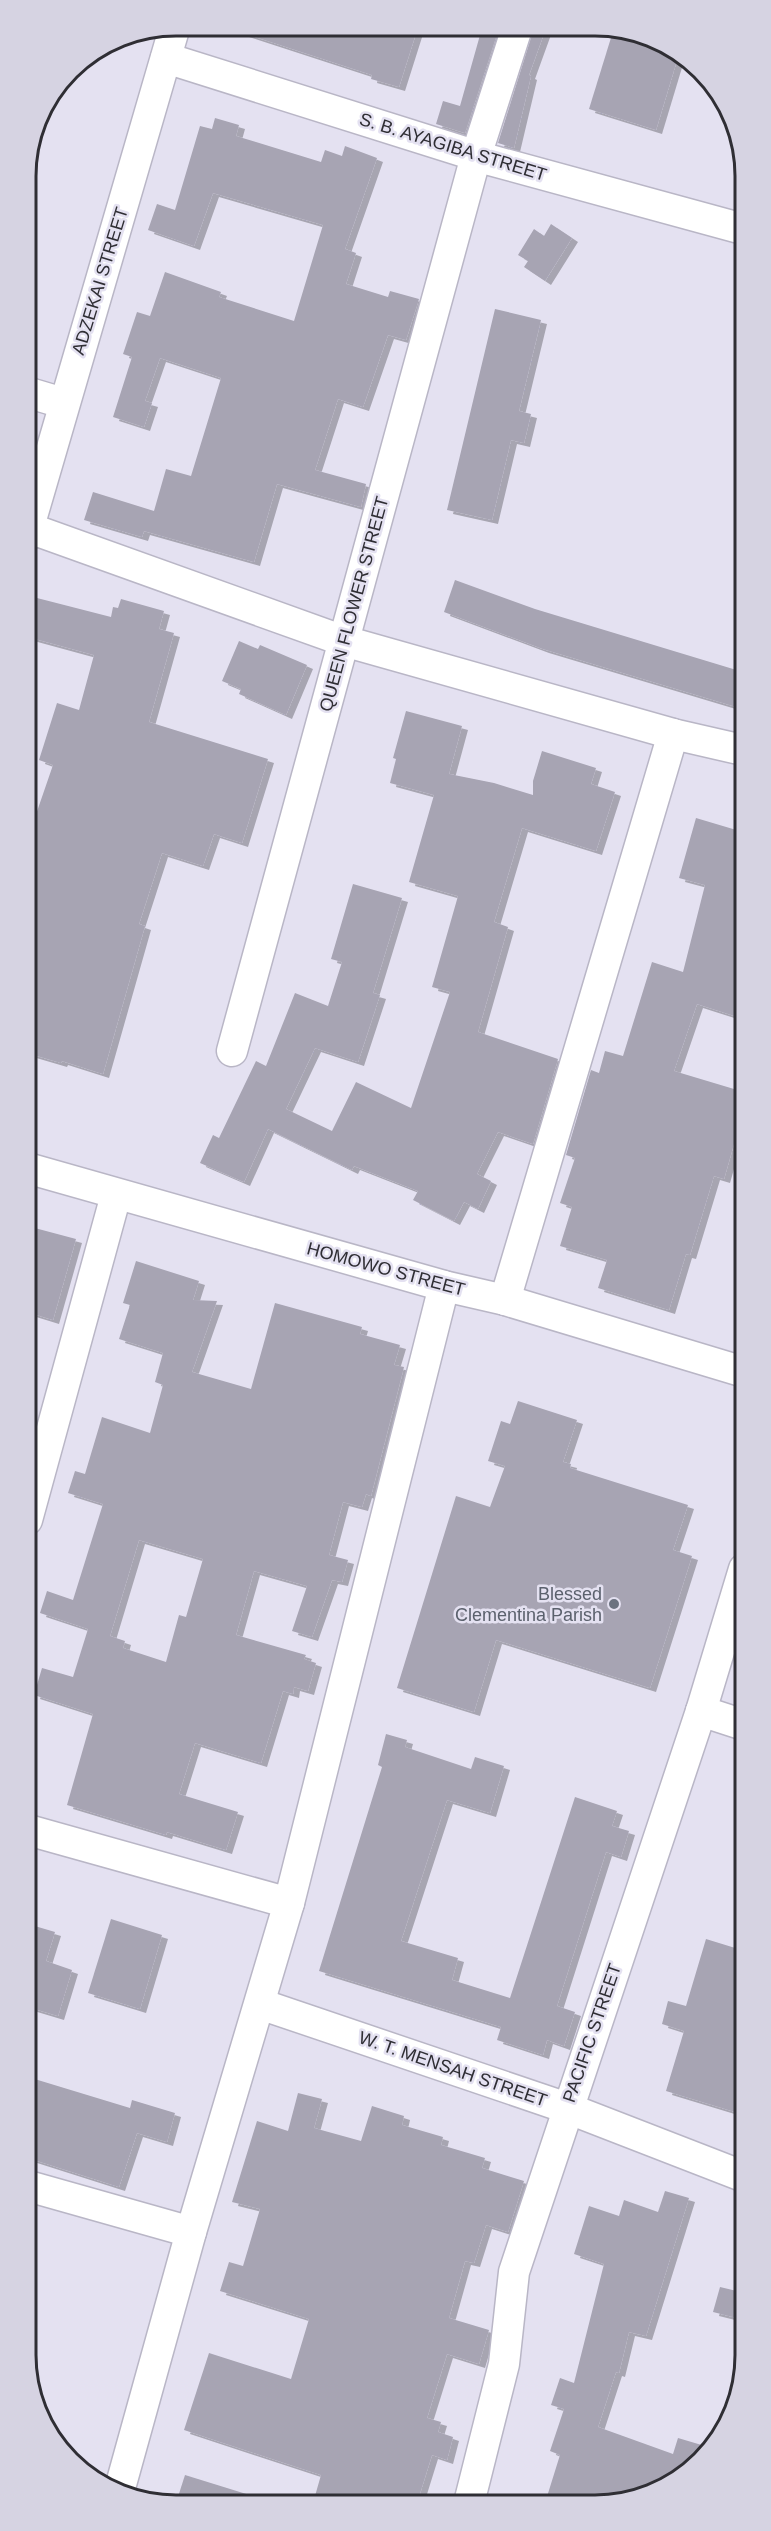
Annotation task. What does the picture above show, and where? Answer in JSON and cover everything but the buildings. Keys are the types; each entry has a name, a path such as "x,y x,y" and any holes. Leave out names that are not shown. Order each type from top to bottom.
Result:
{"street":[{"name":"ADZEKAI STREET","path":"36,503 63,403 172,36"},
{"name":"QUEEN FLOWER STREET","path":"232,1051 476,156 514,36"},
{"name":"S. B. AYAGIBA STREET","path":"166,58 476,156 735,227"},
{"path":"36,395 63,403"},
{"path":"36,536 344,641 673,734 735,748"},
{"path":"505,1300 673,734"},
{"name":"HOMOWO STREET","path":"36,1171 444,1286 505,1300 735,1369"},
{"path":"36,1487 116,1195"},
{"path":"121,2484 191,2232 289,1903 444,1286"},
{"name":"PACIFIC STREET","path":"471,2495 504,2364 514,2272 701,1710 735,1599"},
{"path":"701,1710 735,1722"},
{"path":"36,1832 289,1903"},
{"name":"W. T. MENSAH STREET","path":"260,2004 567,2108 735,2173"},
{"path":"36,2188 191,2232"}],"place":[{"name":"Blessed Clementina Parish","path":"614,1604"}]}
